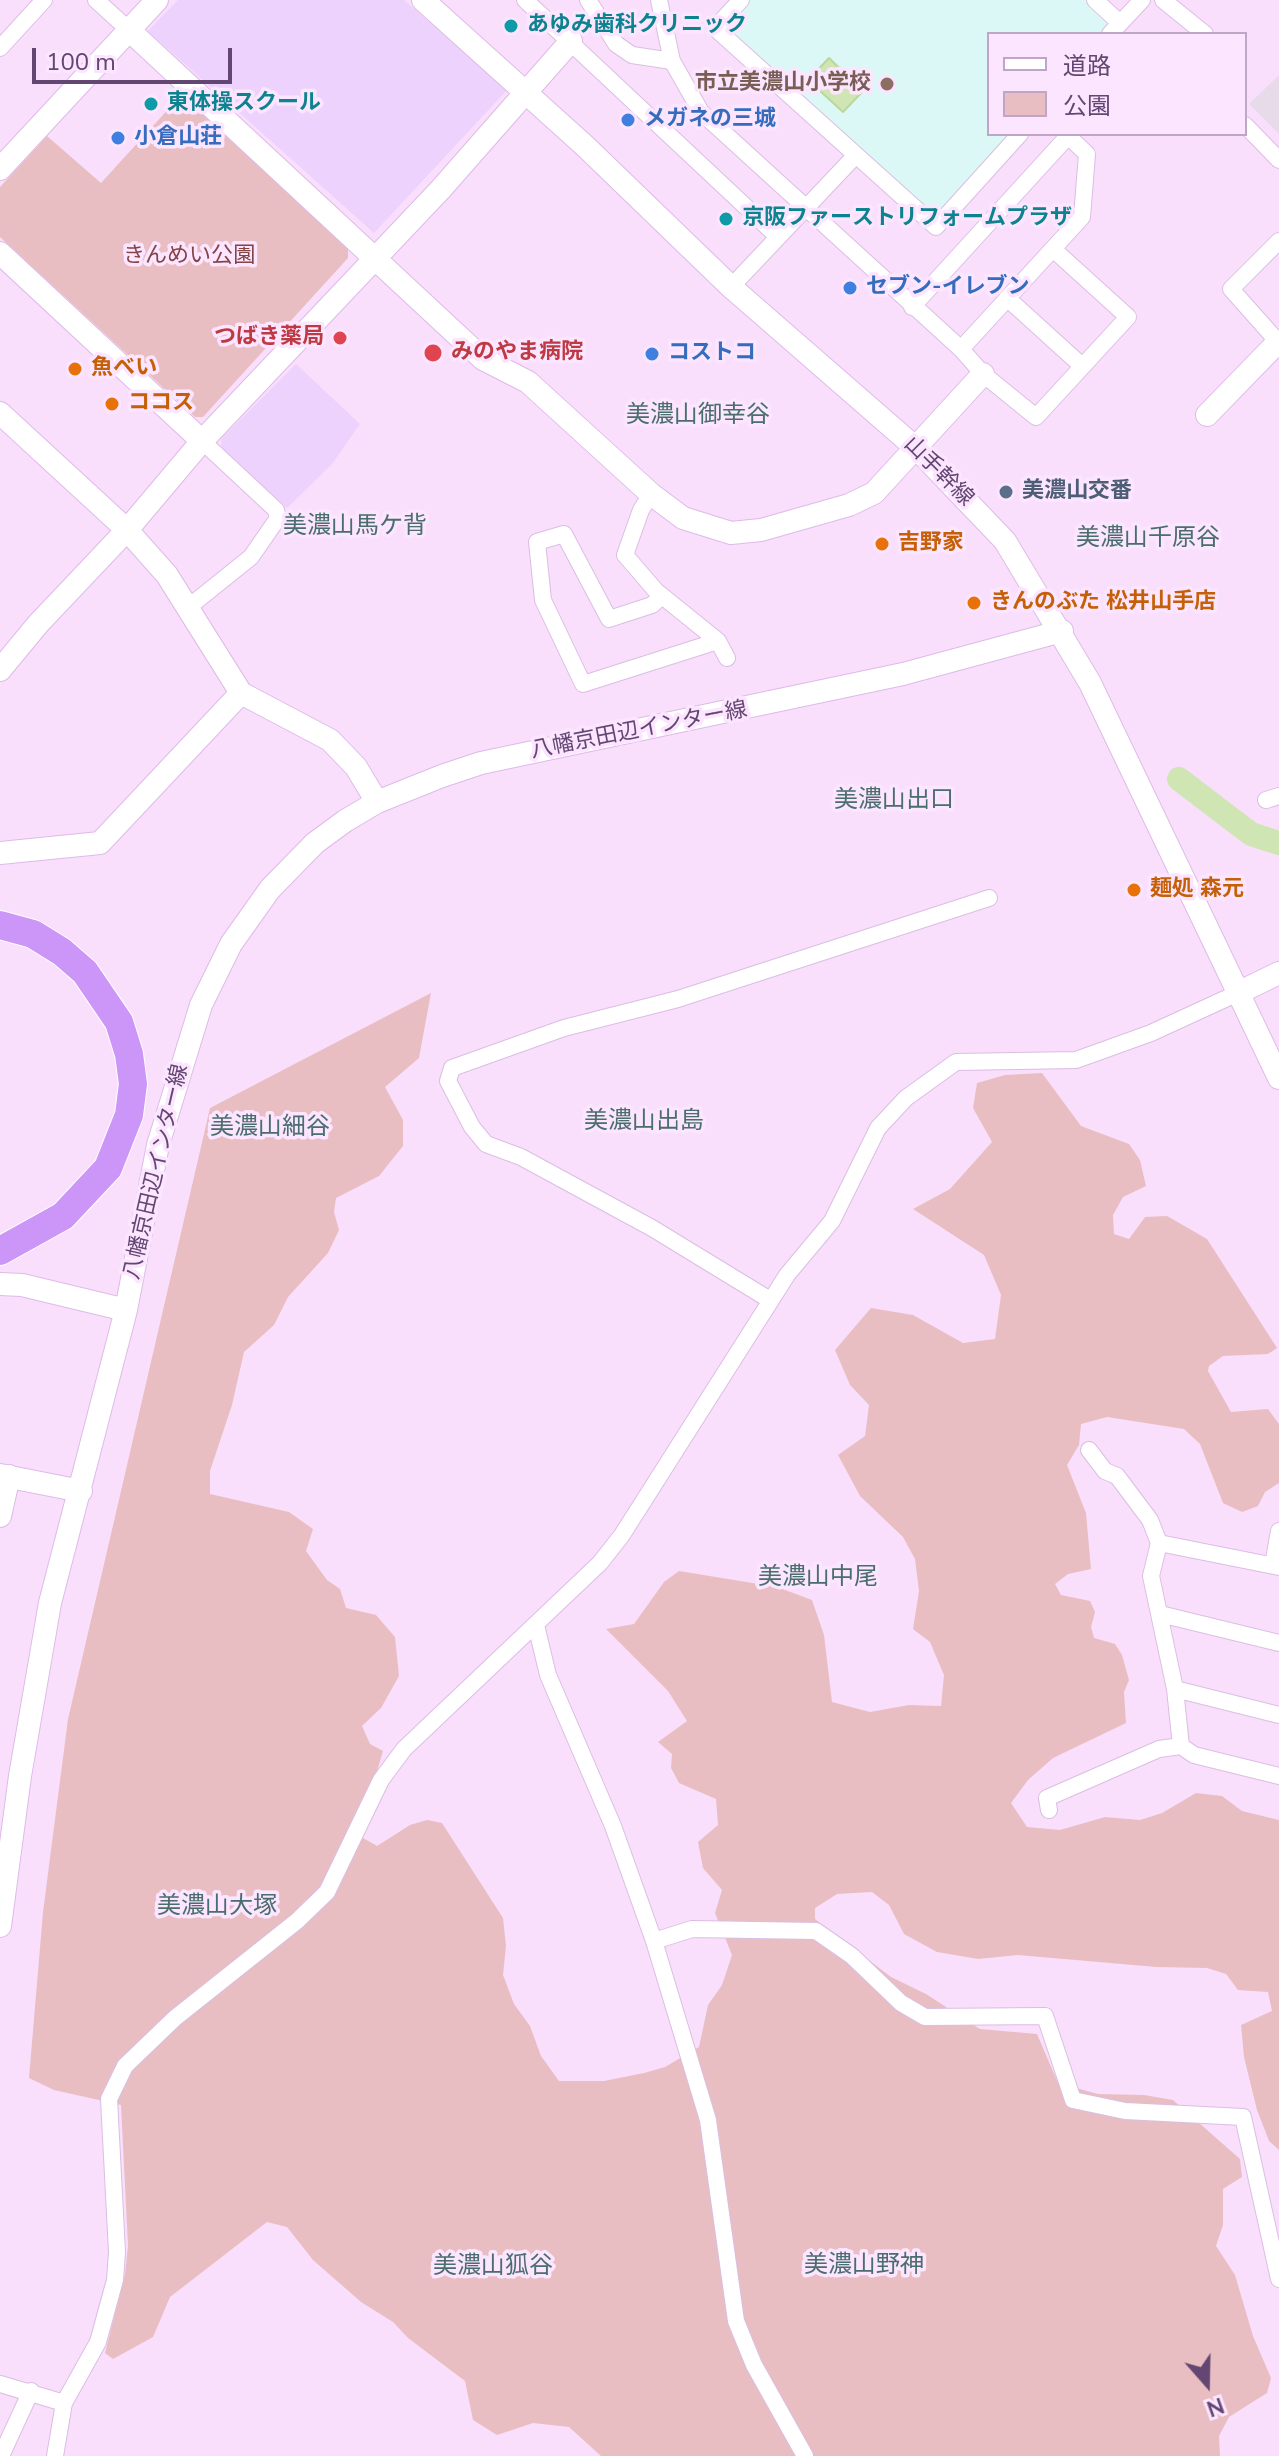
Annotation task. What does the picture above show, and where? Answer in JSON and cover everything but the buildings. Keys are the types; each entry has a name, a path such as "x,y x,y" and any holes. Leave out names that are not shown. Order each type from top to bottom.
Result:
{"highway":[{"path":"0,925 33,934 62,952 103,994 119,1022 129,1054 133,1084 129,1115 108,1168 63,1216 0,1251"}],"street":[{"path":"0,48 44,0"},
{"path":"96,0 376,256 483,359 528,382 651,494 683,518 711,530 731,533 761,530 849,505 874,493 983,374"},
{"path":"0,169 157,0"},
{"name":"山手幹線","path":"423,0 731,287 917,449 1005,541 1062,631 1279,1078"},
{"path":"525,0 778,237"},
{"path":"588,0 616,44 632,55 672,61"},
{"path":"659,0 672,61 701,112 961,349 983,374 1036,417 1128,317 1053,249"},
{"path":"741,0 715,28 936,227 1018,136"},
{"path":"1095,0 1115,28 1142,0"},
{"path":"1163,0 1203,32"},
{"path":"0,670 38,624 127,530 202,441 376,256 571,41"},
{"path":"1247,127 1279,160"},
{"path":"912,307 1068,136"},
{"path":"961,349 1082,217 1087,154 1070,136"},
{"path":"731,287 856,155"},
{"path":"1207,415 1279,342 1231,289 1279,241"},
{"path":"0,253 276,510 278,518 251,557 190,606"},
{"path":"1007,298 1082,366"},
{"path":"0,413 127,530 190,606 220,665 241,693 330,740 356,767 377,802"},
{"path":"651,494 625,555 662,596 718,641 727,658"},
{"path":"662,596 652,605 609,619 564,534 537,542 543,600 583,684 718,641"},
{"name":"八幡京田辺インター線","path":"0,1926 20,1776 50,1603 126,1310 158,1145 189,1036 225,954 251,912 315,843 377,802 481,763 782,702 1062,631"},
{"path":"0,853 91,847 100,843 241,693"},
{"path":"770,1300 652,1228 521,1157 486,1144 472,1127 448,1081 452,1068 564,1028 678,999 989,898"},
{"path":"55,2456 64,2403 98,2342 115,2280 117,2252 109,2099 125,2066 175,2018 297,1921 327,1892 381,1780 404,1749 600,1563 622,1535 770,1300 832,1221 878,1128 931,1078 956,1062 1076,1060 1151,1033 1279,973"},
{"path":"0,1284 22,1285 126,1310"},
{"path":"1089,1450 1105,1471 1117,1476 1150,1520 1159,1543 1151,1576 1175,1689 1181,1746"},
{"path":"0,1516 4,1476 81,1491"},
{"path":"1159,1543 1276,1566 1279,1531"},
{"path":"1160,1614 1279,1643"},
{"path":"536,1625 548,1675 613,1826 654,1941 708,2120 736,2321 754,2365 805,2456"},
{"path":"1175,1689 1279,1715"},
{"path":"1049,1810 1047,1798 1159,1749 1181,1746 1194,1755 1279,1776"},
{"path":"654,1941 692,1929 816,1931 852,1956 901,2003 925,2017 1045,2016 1073,2100 1125,2111 1243,2117 1279,2279"},
{"path":"0,2384 64,2403"},
{"path":"1,2456 31,2391"}],"shaded area":[{"path":"178,0 404,0 507,90 374,233 148,31"},
{"name":"市立美濃山小学校","path":"746,0 1086,0 1112,24 1104,32 987,32 987,136 1009,136 933,218 721,27"},
{"path":"829,58 863,91 843,112 808,80"},
{"path":"1279,75 1279,134 1249,104"},
{"path":"296,364 360,424 332,464 287,508 221,447 221,439"}],"green space":[{"name":"きんめい公園","path":"182,94 348,248 348,258 203,417 195,417 0,237 0,187 47,136 101,183"},
{"path":"431,993 419,1058 385,1087 403,1120 403,1146 379,1176 336,1198 334,1212 339,1230 328,1253 288,1297 274,1325 244,1352 232,1405 210,1471 210,1494 289,1512 313,1529 306,1551 327,1580 340,1589 346,1608 376,1615 395,1637 399,1676 381,1708 362,1726 370,1744 383,1751 375,1778 349,1830 377,1846 410,1825 427,1820 442,1823 503,1918 506,1946 503,1975 514,2004 530,2026 541,2056 559,2081 604,2081 644,2073 665,2067 699,2047 708,2005 722,1985 732,1955 715,1913 722,1890 703,1868 698,1842 718,1825 716,1799 679,1783 671,1768 672,1754 658,1742 687,1721 668,1691 606,1629 634,1624 664,1582 679,1571 777,1587 812,1600 824,1635 832,1702 870,1712 909,1705 941,1706 944,1675 930,1642 913,1629 919,1591 915,1559 903,1537 860,1496 838,1455 865,1436 869,1405 850,1385 835,1350 871,1308 913,1315 963,1343 995,1339 1001,1295 984,1255 913,1209 950,1189 992,1142 973,1108 977,1083 1005,1075 1042,1073 1081,1126 1129,1144 1140,1160 1146,1186 1123,1197 1113,1215 1114,1234 1129,1239 1145,1217 1167,1216 1207,1239 1277,1348 1268,1354 1223,1356 1209,1366 1208,1371 1231,1412 1268,1409 1279,1424 1279,1483 1265,1492 1258,1506 1242,1512 1223,1503 1200,1444 1184,1429 1107,1417 1081,1424 1079,1445 1067,1465 1086,1513 1091,1569 1068,1574 1055,1584 1061,1595 1090,1601 1095,1612 1091,1627 1094,1638 1115,1644 1122,1655 1129,1680 1124,1692 1126,1723 1053,1758 1028,1780 1011,1803 1027,1827 1060,1830 1105,1817 1140,1820 1162,1813 1196,1793 1222,1796 1242,1811 1279,1820 1279,2150 1269,2141 1257,2110 1244,2057 1241,2025 1272,2011 1268,1992 1238,1990 1226,1974 1207,1968 1156,1967 1018,1955 978,1959 937,1952 904,1934 889,1905 872,1892 837,1894 815,1908 815,1919 891,1977 926,1994 980,2029 1037,2034 1058,2083 1098,2094 1144,2095 1173,2100 1240,2159 1242,2177 1223,2189 1223,2225 1216,2246 1235,2275 1253,2336 1271,2378 1267,2393 1229,2417 1219,2436 1220,2456 601,2456 569,2427 533,2423 497,2435 473,2420 465,2381 408,2338 393,2322 361,2302 313,2260 287,2227 267,2222 170,2297 153,2337 113,2359 105,2353 125,2274 128,2246 121,2105 54,2090 29,2078 43,1912 68,1719 210,1108"}],"waterway":[{"path":"1179,779 1251,834 1279,843"}],"place":[{"name":"あゆみ歯科クリニック","path":"511,26"},
{"name":"市立美濃山小学校","path":"887,84"},
{"name":"東体操スクール","path":"151,104"},
{"name":"メガネの三城","path":"628,120"},
{"name":"小倉山荘","path":"118,138"},
{"name":"京阪ファーストリフォームプラザ","path":"726,219"},
{"name":"セブン-イレブン","path":"850,288"},
{"name":"つばき薬局","path":"340,338"},
{"name":"みのやま病院","path":"433,353"},
{"name":"コストコ","path":"652,354"},
{"name":"魚べい","path":"75,369"},
{"name":"ココス","path":"112,404"},
{"name":"美濃山交番","path":"1006,492"},
{"name":"吉野家","path":"882,544"},
{"name":"きんのぶた 松井山手店","path":"974,603"},
{"name":"麺処 森元","path":"1134,890"}],"district":[{"name":"美濃山御幸谷","path":"698,416"},
{"name":"美濃山馬ケ背","path":"355,527"},
{"name":"美濃山千原谷","path":"1148,539"},
{"name":"美濃山出口","path":"894,801"},
{"name":"美濃山出島","path":"644,1122"},
{"name":"美濃山細谷","path":"270,1128"},
{"name":"美濃山中尾","path":"818,1578"},
{"name":"美濃山大塚","path":"217,1907"},
{"name":"美濃山野神","path":"864,2266"},
{"name":"美濃山狐谷","path":"493,2267"}]}
